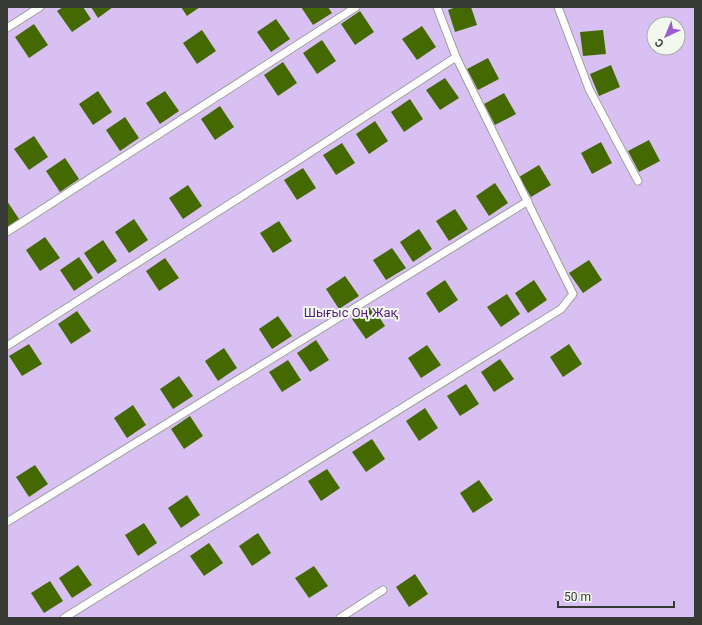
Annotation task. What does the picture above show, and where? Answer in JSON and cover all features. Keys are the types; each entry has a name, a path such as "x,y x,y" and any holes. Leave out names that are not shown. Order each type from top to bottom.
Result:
{"lane":[{"path":"7,28 40,7"},
{"path":"7,232 356,7"},
{"path":"64,618 560,309 573,294 456,57 437,7"},
{"path":"558,7 589,89 638,180"},
{"path":"7,346 294,163 456,57"},
{"path":"7,522 528,201"},
{"path":"340,618 383,590"}],"green space":[{"name":"Шығыс Оң Жақ","path":"7,7 695,7 695,618 7,618"}],"building":[{"path":"63,7 83,7 91,19 72,32 57,11"},
{"path":"91,7 113,7 98,18"},
{"path":"181,7 200,7 187,16"},
{"path":"301,7 328,7 332,13 313,25"},
{"path":"456,7 471,7 477,25 455,32 448,10"},
{"path":"360,11 374,32 355,45 341,24"},
{"path":"276,19 290,39 271,52 257,32"},
{"path":"34,24 48,45 29,58 15,37"},
{"path":"422,26 436,47 417,60 402,39"},
{"path":"202,30 216,51 197,64 183,43"},
{"path":"603,30 606,54 583,56 580,32"},
{"path":"322,40 336,61 317,74 303,53"},
{"path":"488,58 499,79 478,90 467,69"},
{"path":"283,62 297,83 278,96 264,75"},
{"path":"611,65 620,87 599,96 590,74"},
{"path":"445,78 459,98 440,110 426,90"},
{"path":"98,91 112,112 93,125 79,104"},
{"path":"165,91 179,111 160,124 146,103"},
{"path":"504,93 516,114 495,125 484,104"},
{"path":"410,99 423,119 404,132 391,112"},
{"path":"220,106 234,127 215,140 201,119"},
{"path":"125,117 139,138 120,151 106,130"},
{"path":"375,121 388,141 369,154 356,134"},
{"path":"34,136 48,157 29,170 14,149"},
{"path":"649,140 660,161 639,172 628,151"},
{"path":"601,142 612,163 592,174 581,153"},
{"path":"342,143 355,163 336,175 323,155"},
{"path":"65,158 79,179 60,192 46,171"},
{"path":"539,165 551,185 531,197 519,177"},
{"path":"303,168 316,188 297,200 284,180"},
{"path":"495,183 508,203 489,216 476,196"},
{"path":"188,185 202,206 183,219 169,198"},
{"path":"7,201 19,219 7,227"},
{"path":"455,209 468,229 449,241 436,221"},
{"path":"134,219 148,240 129,253 115,232"},
{"path":"279,221 292,241 273,253 260,233"},
{"path":"419,229 432,249 413,262 400,242"},
{"path":"45,237 60,258 40,271 26,250"},
{"path":"103,240 117,261 98,274 84,253"},
{"path":"392,248 406,268 386,280 373,260"},
{"path":"79,257 93,278 74,291 60,270"},
{"path":"165,258 179,278 159,291 146,271"},
{"path":"589,260 602,280 583,293 569,273"},
{"path":"345,276 359,296 339,309 326,289"},
{"path":"445,280 458,300 439,313 426,293"},
{"path":"534,280 547,300 528,313 515,293"},
{"path":"507,294 520,314 501,327 487,307"},
{"path":"372,306 385,326 366,339 352,319"},
{"path":"77,311 91,331 71,344 58,324"},
{"path":"278,316 292,336 272,349 259,329"},
{"path":"316,340 329,360 310,372 297,353"},
{"path":"29,344 42,364 22,376 9,356"},
{"path":"569,344 582,364 563,377 550,357"},
{"path":"427,345 441,365 421,378 408,358"},
{"path":"224,348 237,368 218,381 205,361"},
{"path":"500,359 514,379 494,392 481,372"},
{"path":"288,360 301,380 282,392 269,372"},
{"path":"179,376 193,396 173,409 160,389"},
{"path":"466,384 479,404 460,416 447,396"},
{"path":"133,405 146,425 127,438 114,418"},
{"path":"425,408 438,428 419,441 406,421"},
{"path":"190,416 203,436 184,449 171,429"},
{"path":"372,439 385,459 366,472 352,452"},
{"path":"35,465 48,484 29,497 16,477"},
{"path":"327,469 340,488 321,501 308,481"},
{"path":"479,480 493,500 473,513 460,493"},
{"path":"187,495 200,515 181,528 168,508"},
{"path":"144,523 157,543 138,556 125,535"},
{"path":"258,533 271,553 252,566 239,546"},
{"path":"209,543 223,563 204,576 190,556"},
{"path":"78,565 92,585 72,598 59,578"},
{"path":"314,566 328,586 309,598 295,578"},
{"path":"415,574 428,594 409,607 396,587"},
{"path":"50,581 63,601 44,613 31,593"}]}
